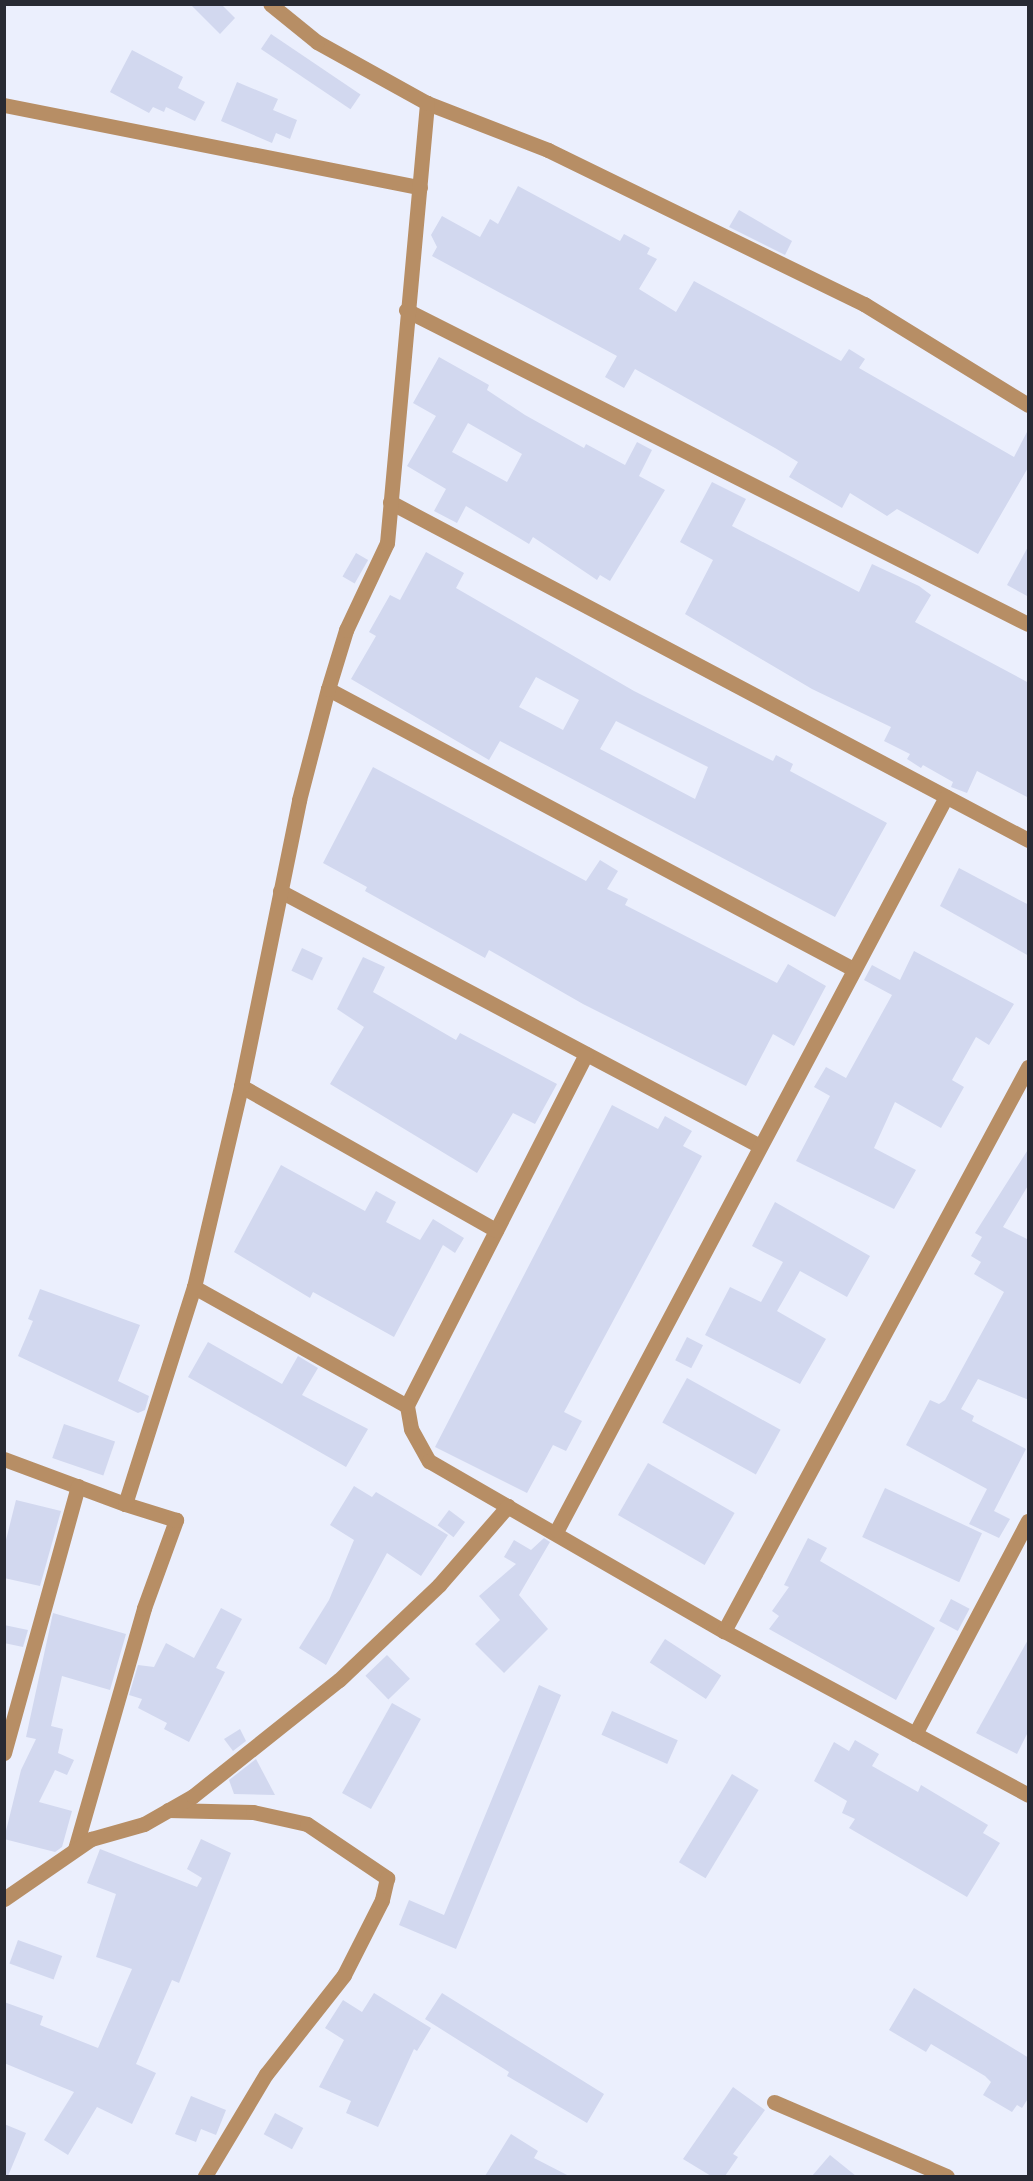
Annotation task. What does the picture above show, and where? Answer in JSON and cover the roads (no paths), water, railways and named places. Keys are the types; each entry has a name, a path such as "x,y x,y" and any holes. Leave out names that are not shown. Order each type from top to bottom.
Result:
{"street":[{"path":"270,4 316,42 427,103 548,150 864,304 1029,405"},
{"path":"125,1504 194,1287 241,1086 280,891 328,689 346,630 387,543 406,310 427,103"},
{"path":"4,105 420,187"},
{"path":"406,310 1029,624"},
{"path":"390,502 1029,840"},
{"path":"328,689 853,969"},
{"path":"557,1530 758,1145 946,797"},
{"path":"280,891 758,1145"},
{"path":"586,1054 408,1406 418,1448 429,1461 508,1506 557,1530 724,1631 1029,1795"},
{"path":"724,1631 1029,1067"},
{"path":"241,1086 496,1230"},
{"path":"194,1287 408,1406"},
{"path":"4,1459 125,1504 176,1520 144,1608 75,1849"},
{"path":"4,1753 78,1486"},
{"path":"4,1899 91,1839 144,1824 193,1796 339,1680 439,1585 508,1506"},
{"path":"915,1734 1029,1521"},
{"path":"168,1810 253,1812 307,1824 387,1878 382,1900 344,1976 266,2074 207,2176"},
{"path":"774,2102 947,2176"}]}
